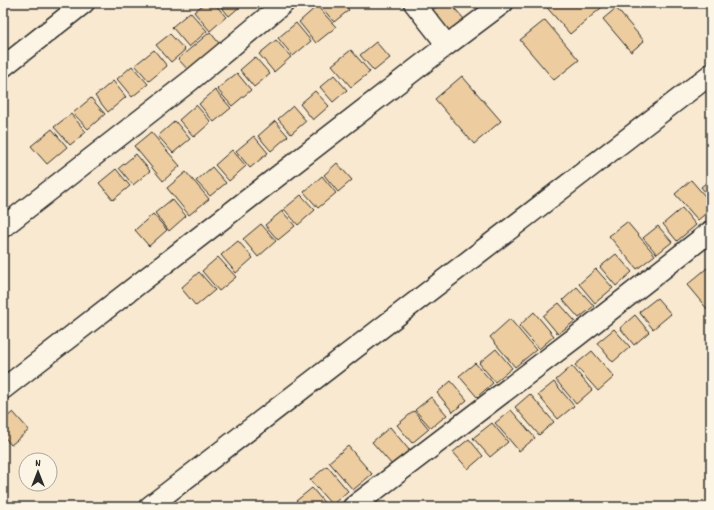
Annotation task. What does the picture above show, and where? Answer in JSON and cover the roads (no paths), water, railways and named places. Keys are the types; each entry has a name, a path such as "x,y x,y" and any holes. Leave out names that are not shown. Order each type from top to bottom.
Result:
{"street":[{"path":"3,67 84,3"},
{"path":"3,227 190,81 284,3"},
{"path":"414,3 447,45"},
{"path":"3,389 503,3"},
{"path":"148,507 711,74"},
{"path":"352,507 576,337 711,231"}]}
